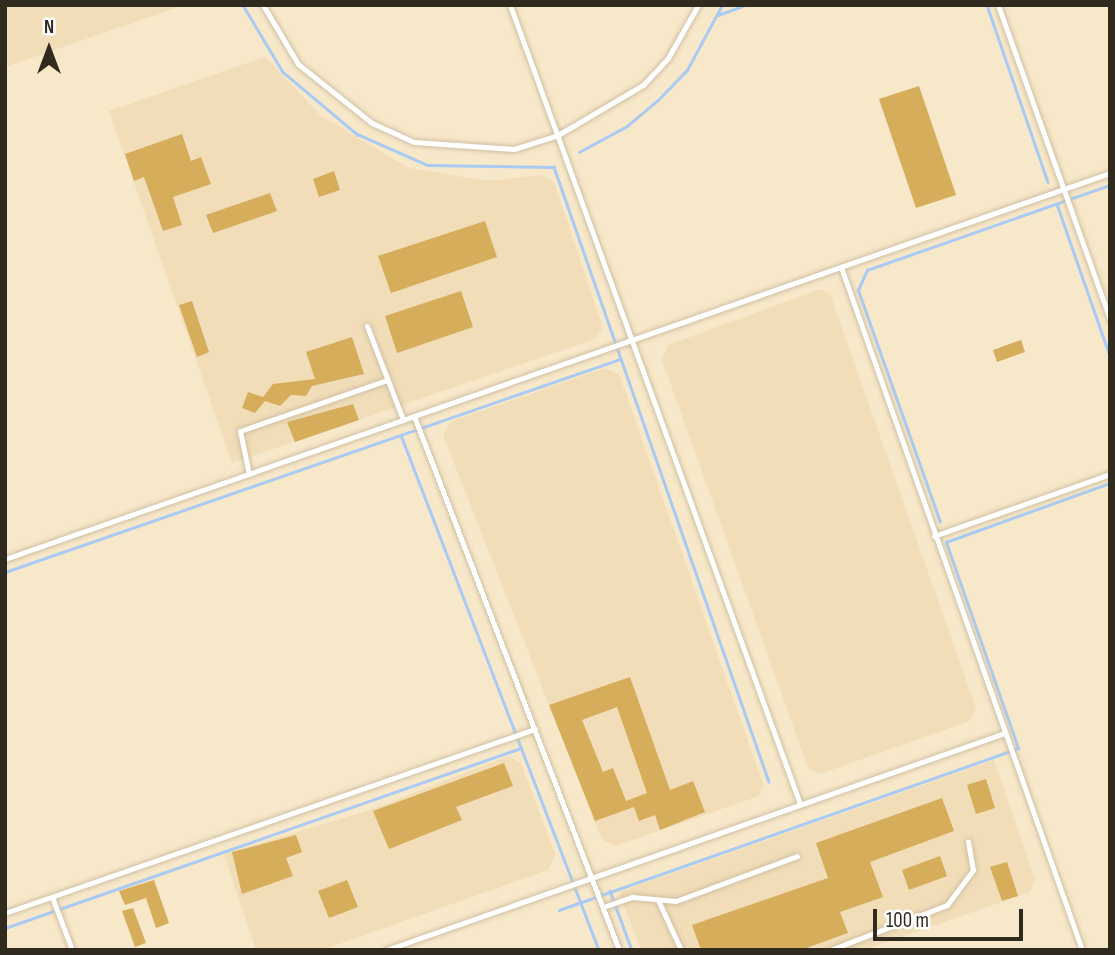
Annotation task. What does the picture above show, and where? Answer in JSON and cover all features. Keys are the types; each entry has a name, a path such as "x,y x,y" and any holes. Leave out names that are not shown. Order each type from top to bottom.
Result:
{"lane":[{"path":"263,5 298,64 333,98 414,142 514,149 558,135 643,85 668,58 699,6"},
{"path":"510,5 800,804"},
{"path":"998,5 1110,320"},
{"path":"5,559 1110,173"},
{"path":"841,267 1082,950"},
{"path":"367,326 403,420"},
{"path":"249,474 240,431 387,380"},
{"path":"414,416 619,950"},
{"path":"934,536 1110,474"},
{"path":"5,914 535,729"},
{"path":"386,950 591,875 1005,733"},
{"path":"830,950 947,905 973,870 968,841"},
{"path":"603,907 632,897 676,901 797,856"},
{"path":"52,897 72,950"},
{"path":"658,901 681,950"}],"shaded area":[{"path":"5,5 184,5 5,67"},
{"path":"265,57 320,115 409,168 487,181 542,175 554,182 603,328 595,339 232,463 109,111"},
{"path":"821,289 830,294 976,708 970,721 820,774 808,768 662,360 668,345"},
{"path":"605,368 619,374 763,784 759,796 615,846 602,840 443,435 450,422"},
{"path":"508,756 521,763 555,854 548,870 322,950 256,950 224,854 367,811"},
{"path":"994,760 1035,879 1030,892 864,950 641,950 619,892"}],"building":[{"path":"919,86 956,195 916,208 879,99"},
{"path":"182,134 191,161 201,157 211,184 173,197 182,225 163,231 144,177 134,181 125,154"},
{"path":"334,171 340,190 319,197 313,179"},
{"path":"270,193 277,211 213,233 206,215"},
{"path":"485,221 497,257 391,293 378,256"},
{"path":"461,291 473,327 397,353 385,316"},
{"path":"192,301 209,352 197,357 179,305"},
{"path":"352,337 364,374 312,386 306,396 291,395 280,406 265,401 255,413 242,408 248,392 263,397 273,384 315,379 306,352"},
{"path":"1021,340 1025,352 997,362 993,350"},
{"path":"353,404 359,420 295,442 287,422"},
{"path":"630,677 670,790 693,781 705,812 660,830 655,815 639,821 634,807 595,821 549,705","holes":["617,707 647,793 626,801 613,768 603,772 582,720"]},
{"path":"504,763 513,786 456,807 462,820 389,849 373,811"},
{"path":"986,779 995,808 976,814 967,785"},
{"path":"942,798 954,831 870,862 883,897 840,912 848,933 801,950 701,950 692,925 828,878 816,843"},
{"path":"296,835 302,852 286,858 293,876 242,894 232,852"},
{"path":"940,856 947,876 909,890 902,870"},
{"path":"1007,862 1018,896 1002,901 990,867"},
{"path":"154,880 169,923 156,928 146,898 125,905 119,891"},
{"path":"347,880 358,907 329,918 318,891"},
{"path":"133,908 146,943 135,947 122,911"}],"waterway":[{"path":"243,5 283,72 357,134 428,165 554,167 769,782"},
{"path":"579,152 627,126 658,100 687,70 722,5"},
{"path":"718,15 745,5"},
{"path":"987,5 1048,182"},
{"path":"940,522 858,290 867,270 1110,185"},
{"path":"1057,204 1110,356"},
{"path":"5,572 620,359"},
{"path":"401,435 599,950"},
{"path":"559,910 1018,748 946,542 1110,483"},
{"path":"5,928 521,748"},
{"path":"610,891 632,950"}]}
